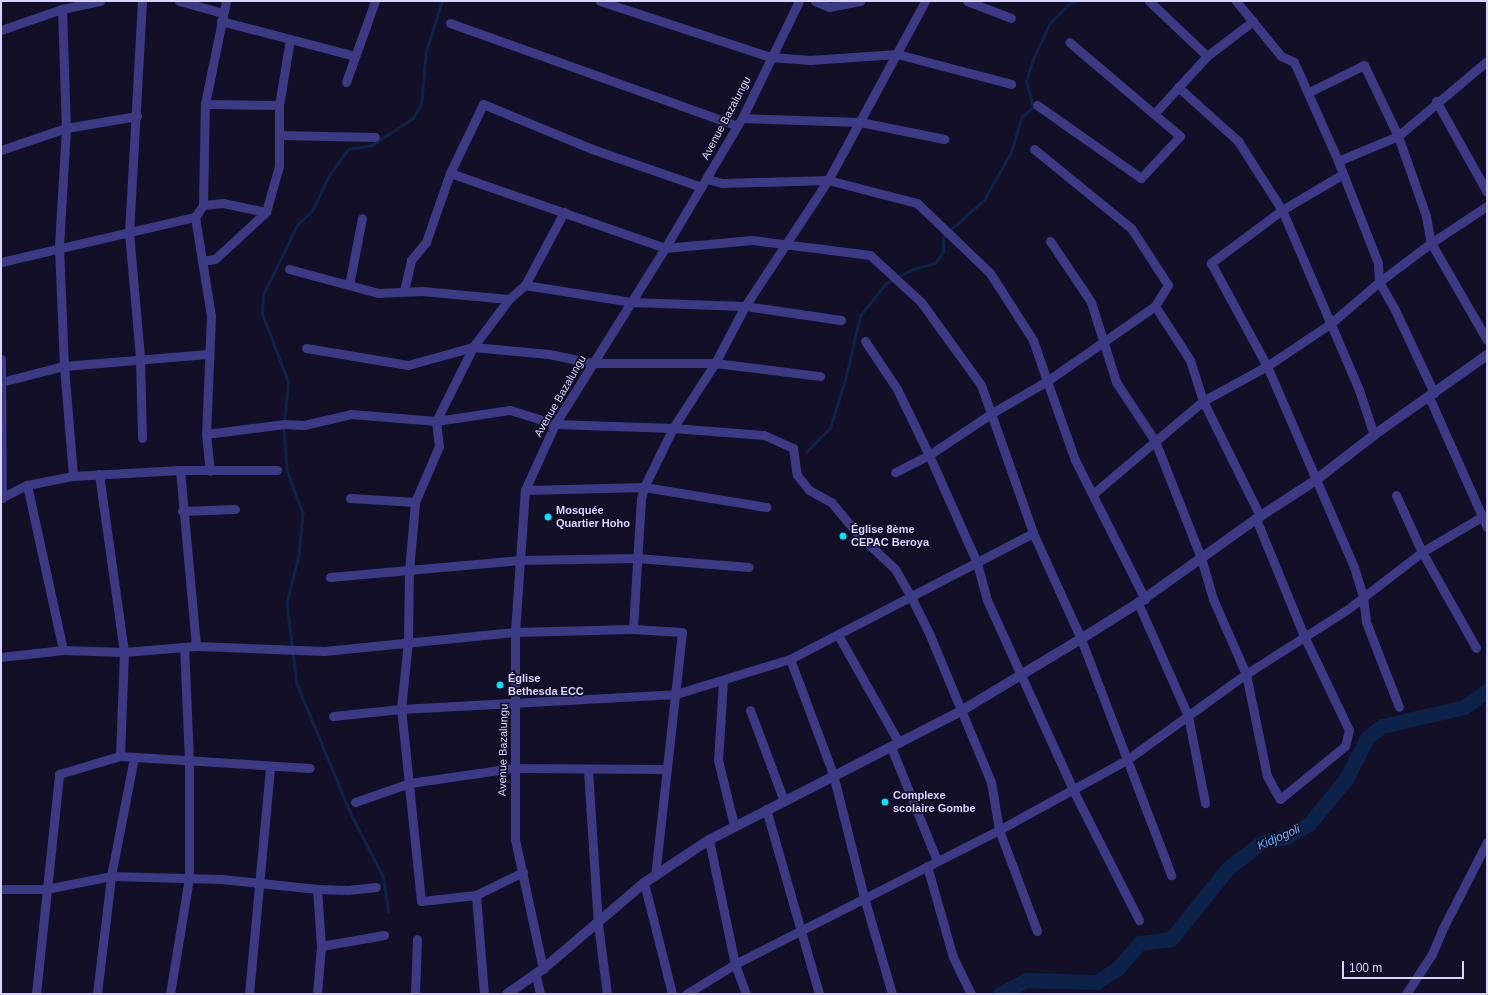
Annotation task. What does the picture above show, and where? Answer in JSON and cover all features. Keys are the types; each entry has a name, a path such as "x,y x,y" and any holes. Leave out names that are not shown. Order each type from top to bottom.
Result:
{"street":[{"path":"1,30 62,9 100,1"},
{"path":"142,1 137,116 129,232 140,359 142,438"},
{"path":"179,1 222,17 290,39 355,56"},
{"path":"210,471 206,434 208,354 211,316 195,217 203,205 204,104 226,1"},
{"path":"346,82 375,1"},
{"path":"600,1 770,57 810,60 897,54 1011,84"},
{"name":"Avenue Bazalungu","path":"540,994 540,972 523,872 515,839 513,768 516,702 515,632 525,490 555,424 665,248 740,122 770,57 799,1"},
{"path":"815,1 829,7 860,1"},
{"path":"633,629 641,499 644,487 673,428 715,362 745,306 828,180 925,1"},
{"path":"967,1 1011,18"},
{"path":"1149,1 1207,56"},
{"path":"1236,1 1281,56 1294,62 1338,161 1378,263 1379,282 1395,310 1487,527"},
{"path":"62,9 66,128 59,247 64,366 73,476"},
{"path":"1154,114 1207,56 1253,21"},
{"path":"450,24 740,122 860,122 944,140"},
{"path":"202,262 214,259 266,212 279,166 279,105 290,39"},
{"path":"1037,105 1141,178 1180,136 1070,42"},
{"path":"1338,161 1398,136 1436,101 1487,61"},
{"path":"1308,92 1364,65 1398,136 1426,216 1432,243 1487,340"},
{"path":"1178,87 1238,141 1282,210 1330,324 1374,435"},
{"path":"1436,101 1487,192"},
{"path":"204,104 279,105"},
{"path":"404,291 411,260 426,242 450,173 483,104 592,149 704,183 828,180 917,203 990,273 1033,340 1075,460 1094,493 1141,601 1188,716 1205,803"},
{"path":"1,150 66,128 137,116"},
{"path":"279,135 375,136"},
{"path":"895,472 929,455 992,413 1047,381 1155,306 1168,285 1131,228 1034,149"},
{"path":"450,173 665,248 752,240 786,243 870,255 921,302 981,386 992,413 1033,533 1081,639 1172,874"},
{"path":"1343,174 1282,210 1210,263 1267,366 1354,566 1363,597 1366,622 1399,707"},
{"path":"203,205 223,203 266,212"},
{"path":"1094,493 1203,401 1267,366 1330,324 1379,282 1432,243 1487,206"},
{"path":"523,872 476,895 421,901 402,709 408,641 409,571 415,502 439,446 436,421 473,347 509,299 525,285 564,212"},
{"path":"1,262 59,247 195,217"},
{"path":"349,285 362,218"},
{"path":"1050,241 1091,302 1116,382 1155,441 1201,558 1213,599 1246,674 1267,776 1280,798 1345,746 1349,730 1304,636 1258,517 1203,401 1190,360 1155,306"},
{"path":"289,269 378,293 404,291 509,299"},
{"path":"525,285 631,302 745,306 841,320"},
{"path":"864,341 897,389 929,455 977,564 987,600 1023,675 1073,790 1139,920"},
{"path":"306,348 408,365 473,347 549,354 592,363 715,362 820,376"},
{"path":"2,382 64,366 208,354"},
{"path":"507,994 540,972 598,924 644,883 709,840 734,825 784,801 833,774 895,745 961,711 1081,639 1141,601 1258,517 1316,480 1374,435 1487,355"},
{"path":"1,359 1,498 27,485 73,476 180,470 277,470"},
{"path":"206,434 284,424 304,425 351,414 436,421 510,410 555,424 673,428 764,435 793,448 797,475 809,490 831,502 857,533 894,569 910,595 929,634 991,782 999,830 1037,931"},
{"path":"180,470 182,511 196,646"},
{"path":"99,474 124,652 120,756"},
{"path":"27,485 63,650"},
{"path":"525,490 644,487 766,506"},
{"path":"1396,495 1422,552 1476,648"},
{"path":"350,498 415,502"},
{"path":"182,511 235,509"},
{"path":"686,994 735,964 864,897 999,830 1128,759 1246,674 1348,609 1422,552 1483,516"},
{"path":"332,716 402,709 676,694 723,681 735,674 790,659 838,636 910,595 977,564 1033,533"},
{"path":"330,577 520,560 637,558 749,567"},
{"path":"1,657 63,650 124,652 196,646 324,651 408,641 515,632 633,629 682,632 676,694 665,769 655,876"},
{"path":"838,636 895,745 937,861"},
{"path":"170,994 189,878 189,760 184,648"},
{"path":"790,659 833,774 864,897 892,994"},
{"path":"723,681 718,760 734,825"},
{"path":"750,710 784,801"},
{"path":"36,994 59,774 120,756 310,768"},
{"path":"96,994 111,876 134,758"},
{"path":"249,994 258,883 270,766"},
{"path":"355,802 410,782 513,768 588,770 665,769"},
{"path":"588,770 598,924 607,994"},
{"path":"766,809 799,931 819,994"},
{"path":"709,840 735,964 746,994"},
{"path":"1406,994 1432,954 1442,930 1487,842"},
{"path":"927,866 953,957 971,994"},
{"path":"1,889 46,889 111,876 189,878 258,883 317,890 376,888"},
{"path":"644,883 672,994"},
{"path":"316,994 321,946 317,890"},
{"path":"476,895 484,994"},
{"path":"321,946 384,935"},
{"path":"415,994 417,939"}],"waterway":[{"path":"284,421 288,382 262,314 263,295 297,225 312,211 330,174 348,149 372,145 413,118 421,105 426,51 442,1"},
{"path":"949,231 984,200 1011,152 1022,117 1033,107 1026,81 1033,59 1049,24 1068,5 1076,1"},
{"path":"897,277 913,269 935,263 943,252 943,237 946,234"},
{"path":"806,452 830,428 845,380 860,316 886,283 893,280"},
{"path":"284,426 287,471 303,513 299,556 287,603 297,684 351,814 383,876 389,912"},
{"name":"Kidjogoli","path":"1000,994 1026,980 1096,982 1117,969 1140,943 1171,939 1228,868 1262,842 1286,837 1309,824 1346,779 1367,738 1382,726 1464,707 1487,691"}],"place":[{"name":"Mosquée Quartier Hoho","path":"548,517"},
{"name":"Église 8ème CEPAC Beroya","path":"843,536"},
{"name":"Église Bethesda ECC","path":"500,685"},
{"name":"Complexe scolaire Gombe","path":"885,802"}]}
